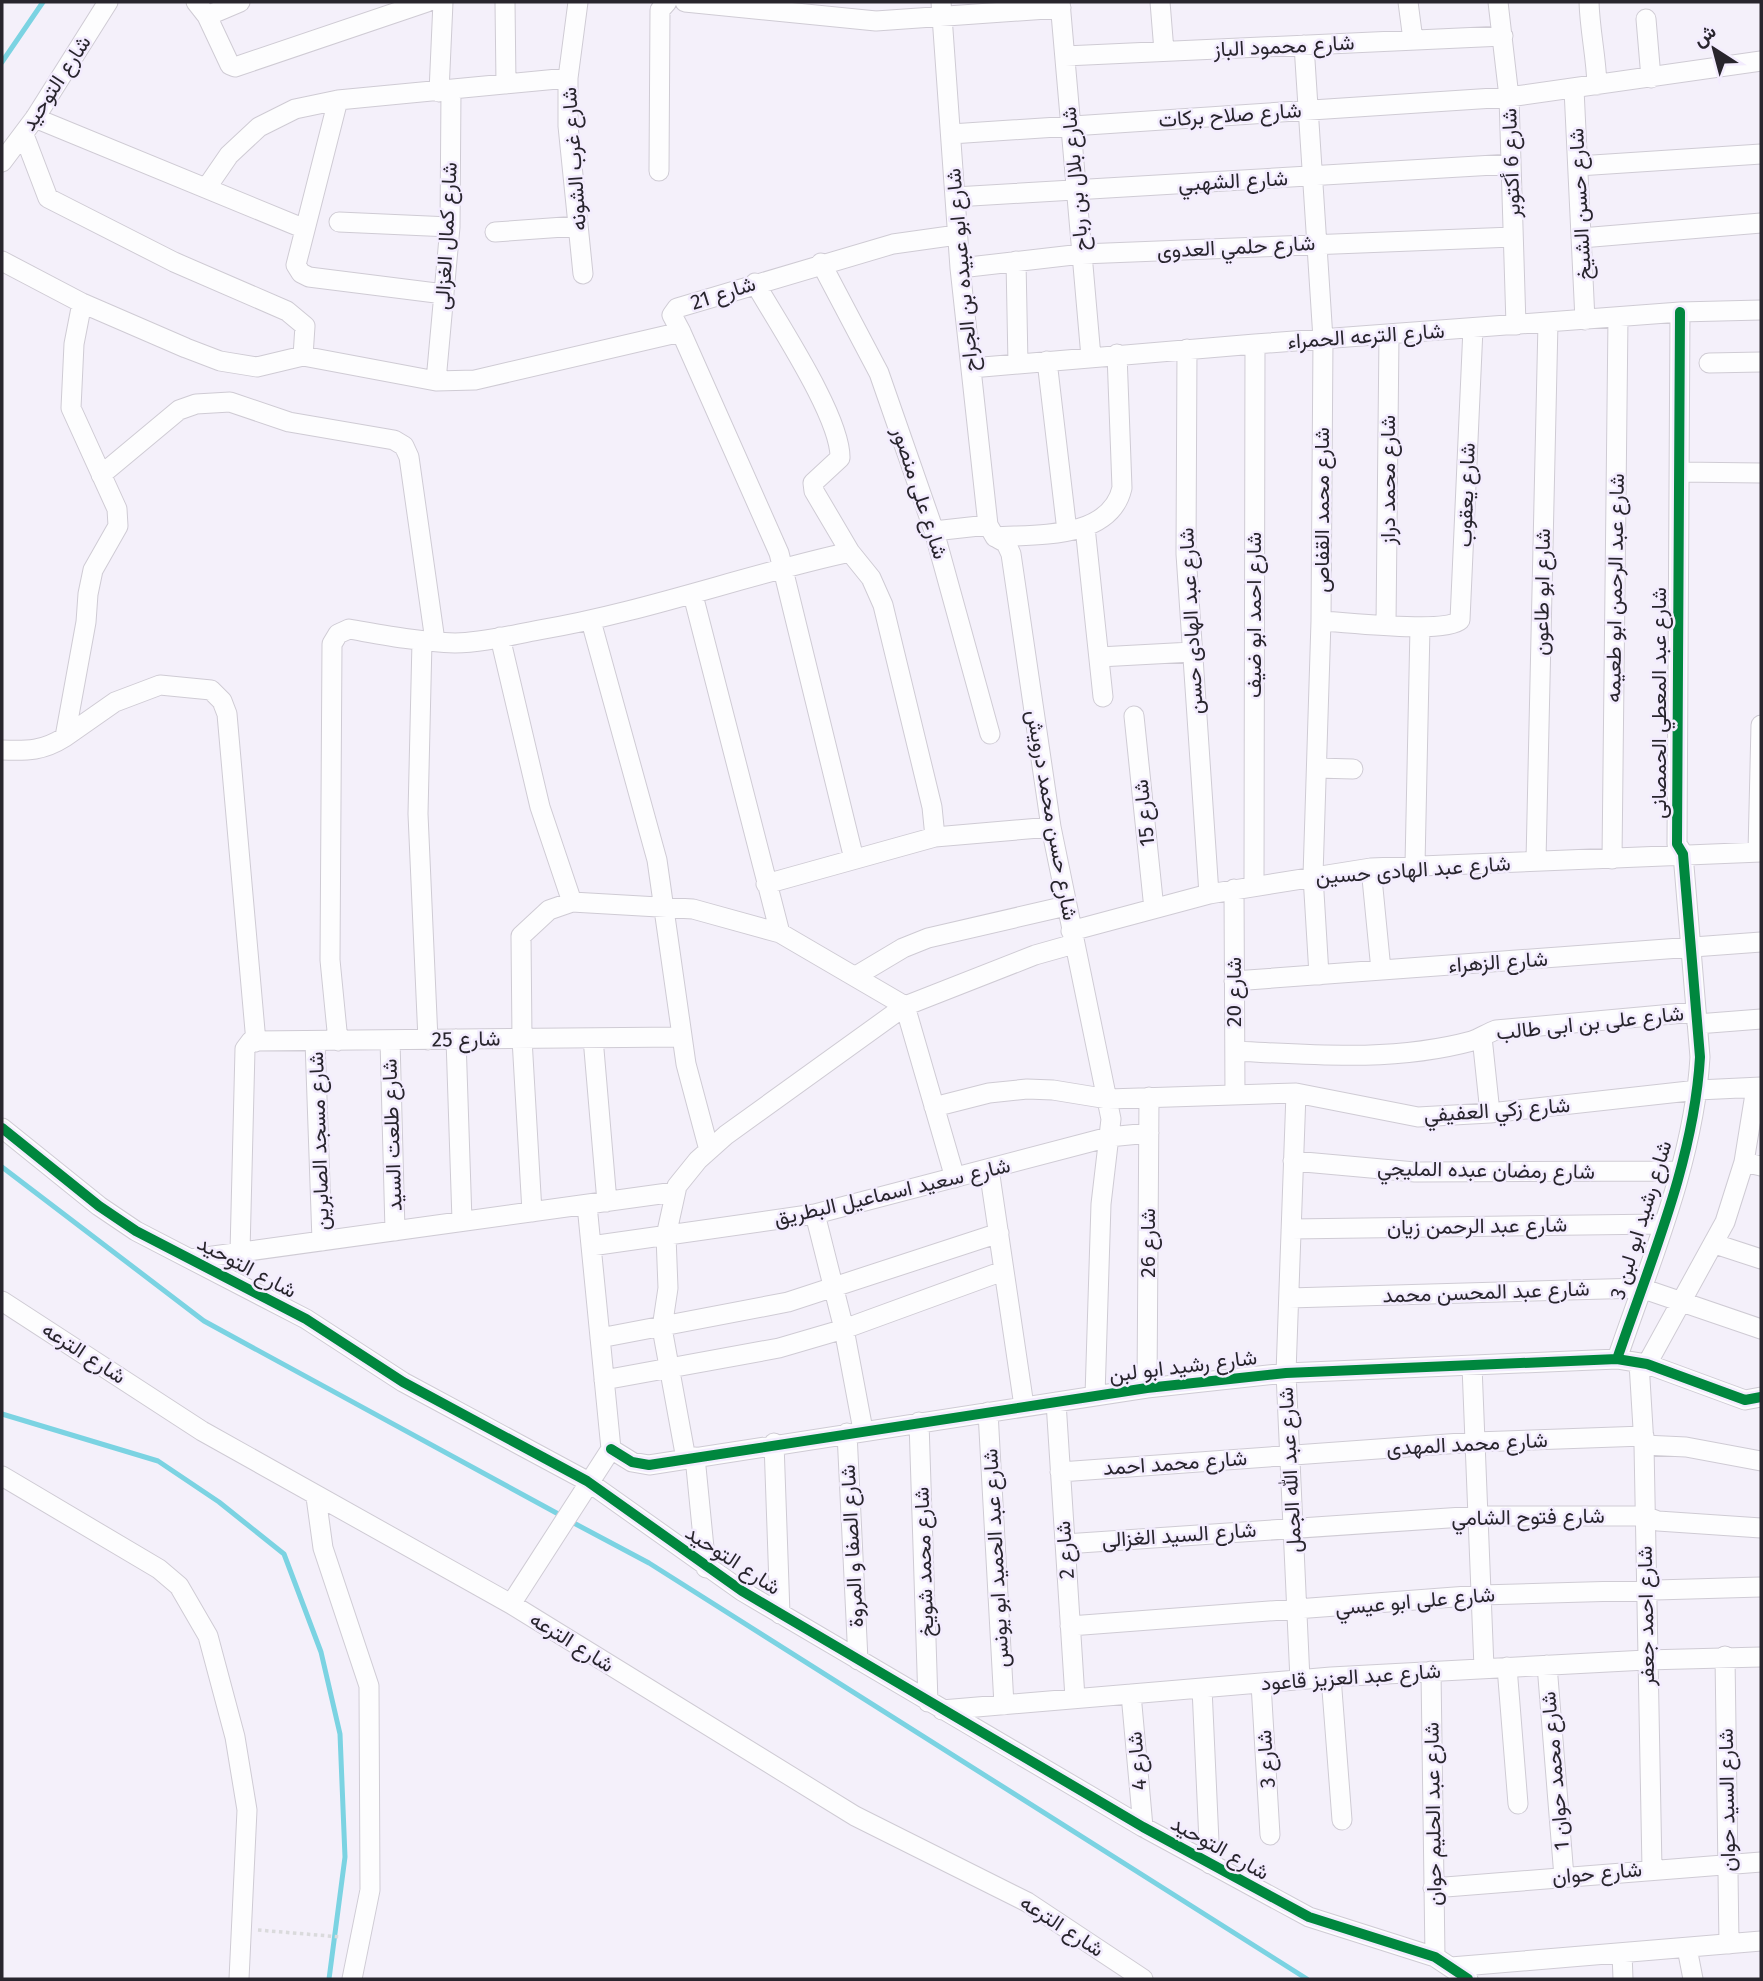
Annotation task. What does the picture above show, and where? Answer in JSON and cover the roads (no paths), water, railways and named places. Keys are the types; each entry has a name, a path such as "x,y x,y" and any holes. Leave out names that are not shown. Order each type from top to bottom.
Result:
{"street":[{"name":"شارع التوحيد","path":"2,162 24,135 108,2"},
{"path":"240,2 201,9 230,65 235,67 427,2"},
{"name":"شارع كمال الغزالى","path":"436,381 450,227 443,2"},
{"path":"505,2 506,84"},
{"name":"شارع غرب الشونه","path":"578,2 568,78 568,126 583,274"},
{"path":"659,171 660,10 667,2"},
{"path":"685,2 876,21 942,10 1060,5"},
{"path":"1160,2 1164,51"},
{"path":"1408,2 1413,40"},
{"path":"1498,2 1511,2"},
{"name":"شارع 6 أكتوبر","path":"1498,2 1509,97 1516,325"},
{"path":"1589,2 1590,41 1596,50 1597,86"},
{"name":"شارع بلال بن رباح","path":"1060,5 1091,357"},
{"name":"شارع ابو عبيده بن الجراح","path":"942,10 960,268 991,531"},
{"path":"1646,19 1651,78"},
{"name":"شارع محمود الباز","path":"1065,56 1503,36"},
{"name":"شارع محمد القفاص","path":"1304,45 1323,339 1321,621 1313,876 1319,975"},
{"name":"شارع صلاح بركات","path":"951,134 1509,97 1761,61"},
{"path":"207,187 229,155 259,127 295,109 338,100 568,78"},
{"name":"شارع حسن الشيخ","path":"1574,89 1585,320"},
{"path":"338,100 296,265 305,276 444,294"},
{"path":"35,118 305,229"},
{"path":"2,261 82,303 220,360 257,367 303,356 305,326 287,311 174,262 48,198 24,135"},
{"path":"1578,166 1761,155"},
{"name":"شارع الشهبي","path":"955,197 1511,164"},
{"path":"339,222 450,227"},
{"path":"1581,238 1761,223"},
{"path":"495,232 578,226"},
{"name":"شارع 21","path":"303,356 436,381 475,380 681,332 672,315 675,309 821,263 893,244 957,235"},
{"name":"شارع حلمي العدوى","path":"960,268 1082,254 1513,237"},
{"path":"1016,261 1018,364"},
{"name":"شارع على منصور","path":"821,263 862,335 879,373 934,531 990,734"},
{"path":"755,283 824,407 840,447 840,458 813,483 814,491 849,552 871,578 883,605 932,807 936,837"},
{"path":"65,737 93,570 118,526 117,509 71,408 74,344 82,303"},
{"name":"شارع الترعه الحمراء","path":"971,368 1116,354 1680,312 1761,310"},
{"name":"شارع عبد المعطي الحمصانى","path":"1680,312 1677,840 1684,854 1693,948 1698,1090"},
{"name":"شارع عبد الرحمن ابو طعيمه","path":"1612,859 1618,317"},
{"name":"شارع ابو طاعون","path":"1536,861 1548,322"},
{"name":"شارع يعقوب","path":"1420,627 1451,626 1460,620 1472,328"},
{"path":"681,332 779,553 854,859"},
{"name":"شارع محمد دراز","path":"1386,625 1389,334"},
{"name":"شارع احمد ابو ضيف","path":"1254,886 1255,344"},
{"name":"شارع عبد الهادى حسن","path":"1187,349 1185,529 1209,894"},
{"path":"934,531 1076,529 1109,513 1122,488 1116,354"},
{"path":"1047,361 1099,657 1103,697"},
{"path":"1709,363 1761,362"},
{"path":"101,475 179,410 196,404 230,402 289,422 394,440 404,446 412,476 428,641 418,814 428,1040"},
{"path":"1680,472 1761,473"},
{"name":"شارع حسن محمد درويش","path":"991,531 1006,543 1011,554 1051,827 1111,1119 1101,1204 1095,1396"},
{"path":"338,1041 330,960 332,644 338,634 349,629 457,643 500,637 591,621 693,595 782,567 849,552"},
{"path":"693,595 780,933"},
{"path":"591,621 645,810 664,905 681,1037 709,1150"},
{"path":"1321,621 1420,627 1415,865"},
{"path":"500,637 534,785 572,902"},
{"path":"1099,657 1192,652"},
{"path":"2,750 33,752 48,748 115,702 160,685 211,690 222,701 228,728 254,1041 245,1049 240,1252"},
{"name":"شارع 15","path":"1134,716 1154,909"},
{"path":"1760,852 1761,725"},
{"path":"1317,768 1353,769"},
{"path":"766,884 936,837 1051,827"},
{"name":"شارع عبد الهادى حسين","path":"675,1192 677,1186 709,1150 905,1006 1035,955 1073,937 1154,909 1234,889 1371,868 1760,852"},
{"path":"1371,868 1381,970"},
{"name":"شارع 20","path":"1234,889 1235,1095"},
{"path":"532,1212 522,1039 521,936 549,911 572,902 664,905 693,909 780,933 905,1006 955,1178"},
{"path":"856,976 904,948 928,939 1066,906"},
{"name":"شارع الزهراء","path":"1234,981 1761,942"},
{"name":"شارع على بن ابى طالب","path":"1235,1051 1341,1056 1402,1054 1482,1037 1504,1029 1696,1018 1761,1019"},
{"name":"شارع 25","path":"254,1041 681,1037"},
{"path":"1482,1037 1489,1114"},
{"path":"593,1038 607,1202"},
{"path":"456,1039 462,1221"},
{"name":"شارع طلعت السيد","path":"390,1040 395,1231"},
{"name":"شارع مسجد الصابرين","path":"315,1041 322,1241"},
{"path":"1643,1364 1715,1244 1753,1164 1758,1088"},
{"name":"شارع زكي العفيفي","path":"934,1107 989,1093 1027,1089 1108,1099 1296,1093 1418,1117 1489,1114 1698,1090 1758,1088"},
{"name":"شارع رشيد ابو لبن 3","path":"1617,1359 1679,1171 1698,1090"},
{"name":"شارع عبد الله الجمل","path":"1296,1093 1286,1373 1300,1680"},
{"name":"شارع 26","path":"1147,1388 1149,1097"},
{"name":"شارع التوحيد","path":"2,1128 99,1206 136,1231 306,1319 403,1382 587,1482 706,1568 1143,1828 1309,1917 1443,1962 1468,1979"},
{"name":"شارع سعيد اسماعيل البطريق","path":"591,1246 815,1214 1109,1137 1149,1133"},
{"name":"شارع رمضان عبده المليجي","path":"1293,1161 1415,1172 1679,1171"},
{"path":"989,1169 1024,1406"},
{"path":"191,1259 675,1192 666,1236 668,1287 662,1328 690,1458 706,1568"},
{"path":"511,1604 587,1482 611,1449 587,1205"},
{"name":"شارع الصفا و المروة","path":"815,1214 844,1329 855,1432 858,1660"},
{"name":"شارع عبد الرحمن زيان","path":"1291,1229 1662,1224"},
{"path":"600,1338 754,1310 832,1288 999,1233"},
{"path":"1715,1244 1761,1259"},
{"path":"604,1380 779,1348 844,1329 1003,1271"},
{"name":"شارع عبد المحسن محمد","path":"1289,1298 1641,1288 1761,1329"},
{"name":"شارع الترعه","path":"2,1301 202,1431 511,1604 855,1816 1027,1902 1143,1979"},
{"name":"شارع رشيد ابو لبن","path":"611,1449 640,1465 1147,1388 1286,1373 1617,1359 1643,1364 1745,1399 1761,1396"},
{"name":"شارع احمد جعفر","path":"1643,1364 1646,1660 1652,1868"},
{"path":"1472,1366 1484,1668"},
{"name":"شارع 2","path":"1056,1402 1075,1699"},
{"name":"شارع عبد الحميد ابو يونس","path":"988,1412 1004,1705"},
{"name":"شارع محمد شويخ","path":"919,1422 935,1706"},
{"name":"شارع محمد المهدى","path":"1290,1455 1475,1442 1644,1441 1761,1461"},
{"path":"774,1443 780,1614"},
{"name":"شارع محمد احمد","path":"1060,1472 1290,1455"},
{"path":"2,1476 159,1569 179,1586 193,1607 219,1670 235,1737 247,1810 239,1979"},
{"path":"316,1496 323,1548 369,1686 370,1890 352,1979"},
{"name":"شارع فتوح الشامي","path":"1293,1527 1478,1516 1645,1517 1658,1521 1761,1528"},
{"name":"شارع السيد الغزالى","path":"1065,1544 1293,1527"},
{"name":"شارع على ابو عيسي","path":"1070,1626 1297,1611 1481,1595 1761,1587"},
{"name":"شارع عبد العزيز قاعود","path":"935,1706 1004,1705 1431,1671 1726,1656 1761,1657"},
{"name":"شارع السيد حوان","path":"1726,1656 1729,1944"},
{"name":"شارع محمد حوان 1","path":"1547,1665 1564,1877"},
{"path":"1507,1667 1518,1804"},
{"name":"شارع عبد الحليم حوان","path":"1431,1671 1433,1888 1443,1962"},
{"path":"1331,1677 1342,1820"},
{"name":"شارع 3","path":"1261,1684 1270,1835"},
{"path":"1202,1688 1210,1864"},
{"name":"شارع 4","path":"1131,1694 1143,1828"},
{"name":"شارع حوان","path":"1433,1888 1652,1868 1761,1862"},
{"path":"1443,1962 1622,1953 1761,1941"},
{"path":"1686,1948 1693,1979"},
{"path":"1622,1953 1623,1979"}],"waterway":[{"path":"2,62 43,2"},
{"path":"2,1167 204,1321 562,1516"},
{"path":"2,1414 158,1461 219,1502 284,1554 321,1652 340,1734 345,1857 329,1979"},
{"path":"570,1521 649,1563 1307,1979"}]}
